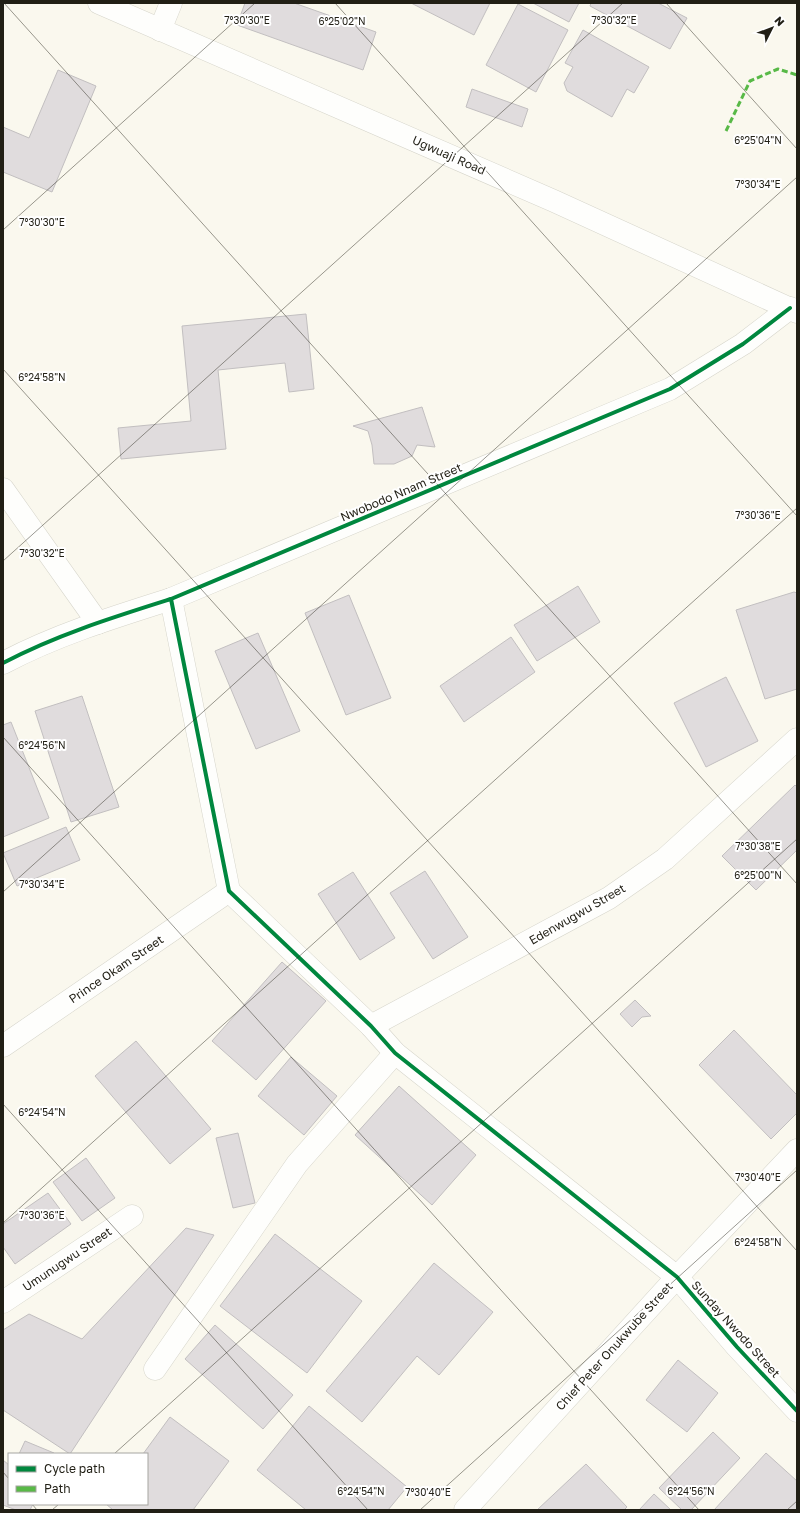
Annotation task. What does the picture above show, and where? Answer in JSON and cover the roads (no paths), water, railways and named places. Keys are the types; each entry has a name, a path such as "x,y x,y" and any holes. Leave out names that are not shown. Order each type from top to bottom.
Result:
{"street":[{"name":"Ugwuaji Road","path":"99,3 554,201 794,310"},
{"path":"160,30 171,3"},
{"name":"Nwobodo Nnam Street","path":"3,663 98,623 171,599 670,389 744,344 794,310"},
{"path":"3,489 98,623"},
{"path":"171,599 229,891"},
{"name":"Edenwugwu Street","path":"370,1026 609,898 664,859 797,739"},
{"name":"Sunday Nwodo Street","path":"229,891 370,1026 395,1053 677,1277 736,1347 797,1411"},
{"name":"Prince Okam Street","path":"3,1046 229,891"},
{"path":"155,1369 297,1164 395,1053"},
{"name":"Chief Peter Onukwube Street","path":"465,1510 677,1277 797,1150"},
{"name":"Umunugwu Street","path":"3,1302 132,1216"}]}
